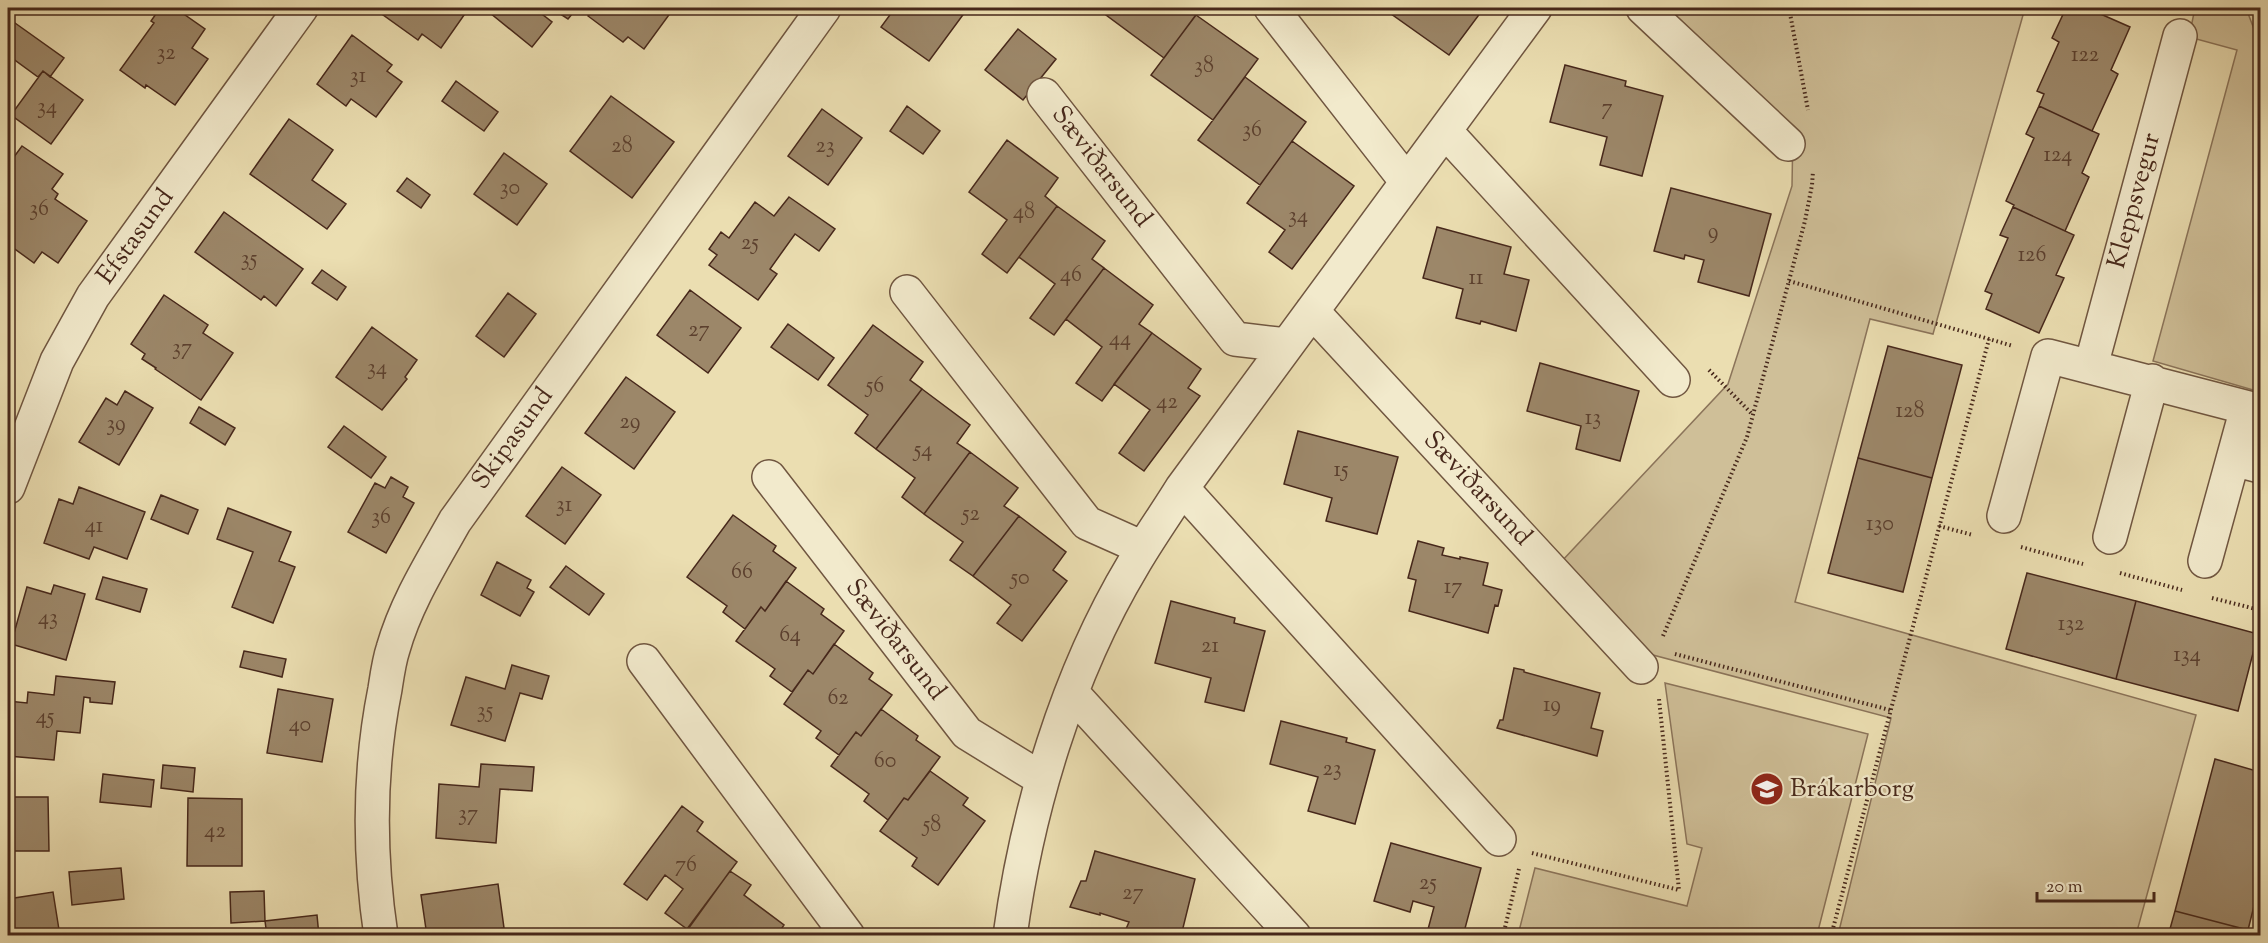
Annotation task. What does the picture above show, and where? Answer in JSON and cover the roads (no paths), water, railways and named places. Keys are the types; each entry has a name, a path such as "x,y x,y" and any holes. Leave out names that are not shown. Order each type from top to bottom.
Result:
{"street":[{"name":"Efstasund","path":"8,487 57,361 93,296 301,8"},
{"path":"1271,8 1407,182"},
{"path":"1010,936 1016,894 1042,779 1072,693 1096,634 1132,566 1182,488 1534,8"},
{"path":"1643,8 1801,154"},
{"name":"Skipasund","path":"381,936 375,895 373,813 376,731 393,648 418,587 455,521 810,12"},
{"name":"Kleppsvegur","path":"2091,366 2180,36"},
{"name":"Sæviðarsund","path":"1044,96 1235,339 1287,345"},
{"path":"1444,131 1673,380"},
{"path":"907,292 1087,523 1143,548"},
{"name":"Sæviðarsund","path":"1312,312 1656,670"},
{"path":"2004,516 2048,356 2254,409 2247,463 2205,561"},
{"path":"2110,537 2151,381"},
{"name":"Sæviðarsund","path":"769,477 967,733 1042,779"},
{"path":"1182,488 1510,845"},
{"path":"644,661 848,936"},
{"path":"1072,693 1294,936"}],"place":[{"name":"Brákarborg","path":"1767,789"}]}
